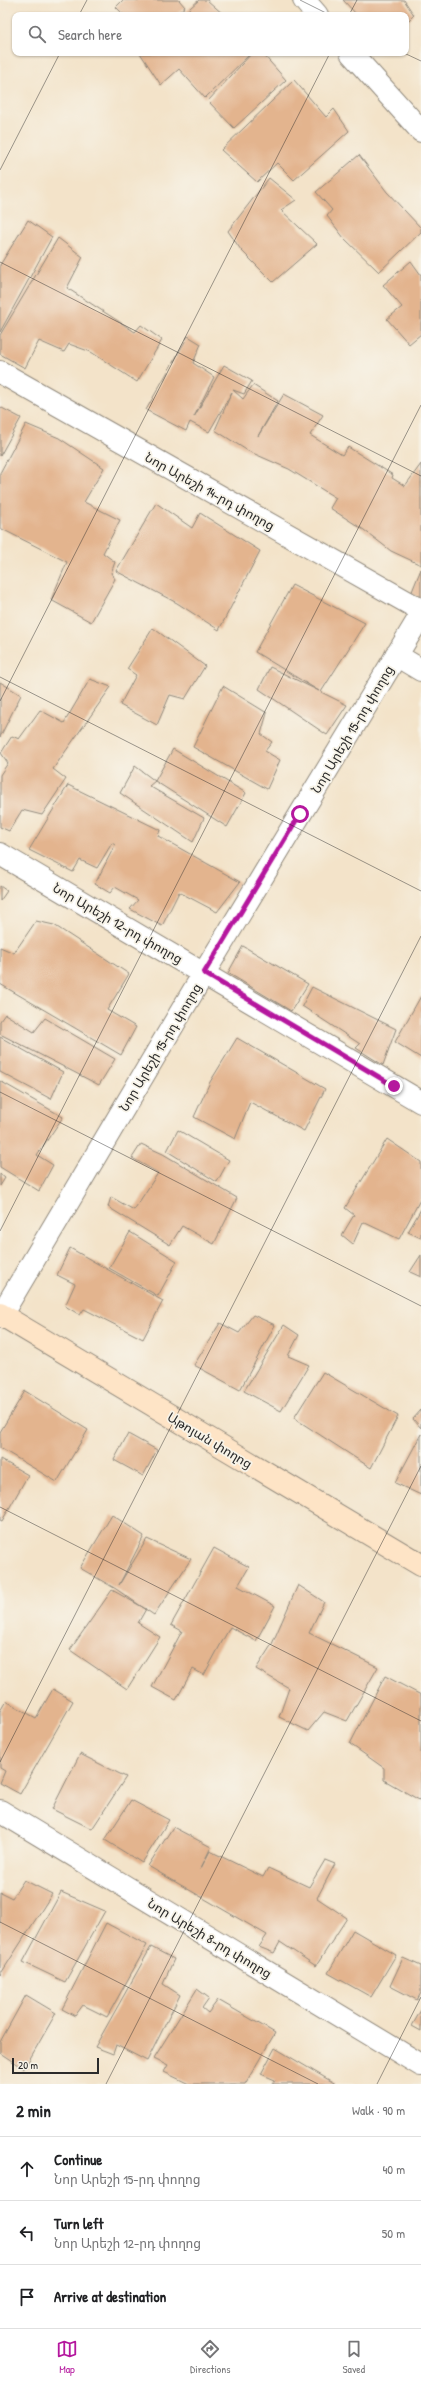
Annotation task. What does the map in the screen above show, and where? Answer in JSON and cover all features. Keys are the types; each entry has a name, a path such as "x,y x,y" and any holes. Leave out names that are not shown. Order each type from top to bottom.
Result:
{"main road":[{"name":"Աթոյան փողոց","path":"0,1315 421,1565"}],"street":[{"path":"304,0 314,12"},
{"path":"354,56 421,131"},
{"name":"Նոր Արեշի 14-րդ փողոց","path":"0,372 421,610"},
{"name":"Նոր Արեշի 15-րդ փողոց","path":"0,1315 421,614"},
{"path":"396,655 421,670"},
{"name":"Նոր Արեշի 12-րդ փողոց","path":"0,854 421,1102"},
{"name":"Նոր Արեշի 8-րդ փողոց","path":"0,1811 421,2065"}],"building":[{"path":"123,0 179,0 185,7 179,12 121,12 116,7"},
{"path":"199,0 207,0 221,12 185,12"},
{"path":"343,0 404,0 414,15 409,20 409,12 354,12"},
{"path":"142,56 248,56 205,98 179,69 161,85"},
{"path":"249,56 265,56 286,80 234,128 208,101"},
{"path":"294,80 326,117 334,109 349,131 294,180 277,163 257,182 221,150"},
{"path":"359,155 387,192 421,228 421,232 379,272 344,238 327,216 332,210 316,192"},
{"path":"269,178 296,200 281,210 317,244 273,282 241,250 228,231"},
{"path":"28,220 52,237 0,332 0,265"},
{"path":"58,238 83,257 67,288 135,332 141,325 162,340 137,382 91,352 69,344 64,352 39,341 25,368 0,354 0,335"},
{"path":"411,261 421,275 421,334 409,344 387,319 402,307 383,285"},
{"path":"188,336 201,344 193,363 214,377 194,417 224,365 252,381 244,394 233,390 243,399 253,385 278,401 258,436 284,394 323,415 310,435 342,455 348,447 393,475 392,478 405,486 421,464 421,565 391,551 364,530 330,508 336,498 289,469 248,451 215,430 232,392 209,432 190,422 186,431 146,410"},
{"path":"0,407 21,418 0,456"},
{"path":"26,424 59,438 104,468 84,502 120,520 103,553 115,562 111,573 115,579 91,622 51,600 67,562 0,528 0,473"},
{"path":"156,503 192,528 200,513 260,551 219,630 177,603 116,571"},
{"path":"421,569 421,598 411,594"},
{"path":"292,585 365,623 321,692 347,705 327,735 259,689 270,667 319,691 255,652"},
{"path":"153,628 205,666 185,699 170,695 157,725 120,705 136,675 127,669"},
{"path":"90,679 111,687 53,769 66,779 42,815 22,810 9,831 0,827 0,775 8,763 1,753 12,736 19,739 40,710 64,723"},
{"path":"0,682 21,695 0,737"},
{"path":"223,686 267,713 261,734 272,742 265,751 280,760 267,789 193,747"},
{"path":"173,749 246,793 227,827 155,781"},
{"path":"135,766 155,781 149,786 204,818 193,842 120,793"},
{"path":"68,785 160,830 158,836 240,882 217,912 179,892 162,926 130,909 138,900 115,887 110,893 95,884 115,845 112,843 97,868 80,860 73,872 29,850"},
{"path":"0,886 7,891 0,901"},
{"path":"36,921 54,925 129,974 107,1010 136,1027 121,1055 0,984 0,947 14,953"},
{"path":"243,946 308,984 291,1011 228,973"},
{"path":"312,987 396,1029 383,1065 356,1048 360,1044 302,1006"},
{"path":"421,996 421,1058 395,1042"},
{"path":"5,1014 34,1032 45,1018 115,1059 99,1085 0,1034 0,1021"},
{"path":"0,1037 63,1072 51,1099 0,1072"},
{"path":"237,1038 325,1089 304,1131 250,1102 235,1139 194,1117 210,1082"},
{"path":"0,1081 63,1117 37,1155 53,1165 39,1191 0,1167"},
{"path":"178,1130 229,1160 217,1182 167,1151"},
{"path":"387,1139 421,1162 421,1198 399,1239 363,1222 353,1244 342,1235 354,1215 345,1208"},
{"path":"141,1144 163,1154 237,1198 214,1244 182,1226 170,1245 108,1207 111,1197 134,1210 158,1173 132,1158"},
{"path":"0,1174 5,1178 0,1186"},
{"path":"421,1209 421,1238 408,1232"},
{"path":"130,1232 177,1261 158,1296 109,1268"},
{"path":"70,1248 163,1301 143,1339 84,1309 80,1315 65,1306 75,1284 57,1275"},
{"path":"421,1255 421,1277 410,1272"},
{"path":"253,1315 275,1325 240,1390 194,1365 220,1323 239,1333"},
{"path":"284,1325 299,1335 288,1356 309,1365 281,1411 244,1391"},
{"path":"323,1372 398,1416 371,1468 294,1418"},
{"path":"25,1391 88,1430 57,1482 0,1448 0,1432"},
{"path":"421,1410 421,1428 413,1419"},
{"path":"128,1434 157,1450 143,1476 114,1460"},
{"path":"421,1434 421,1495 395,1483"},
{"path":"0,1459 28,1475 2,1521 0,1520"},
{"path":"112,1515 144,1536 119,1585 147,1539 191,1559 154,1615 116,1589 80,1568"},
{"path":"214,1548 249,1567 238,1586 275,1606 256,1641 230,1627 204,1675 193,1669 176,1700 152,1687 182,1631 171,1625"},
{"path":"298,1585 324,1602 309,1633 378,1667 347,1721 324,1712 308,1731 279,1717 289,1688 256,1669 272,1644"},
{"path":"112,1590 146,1609 138,1623 160,1637 127,1689 70,1650"},
{"path":"385,1676 421,1695 421,1801 384,1780 384,1768 350,1744"},
{"path":"53,1689 73,1701 20,1794 0,1783 5,1771 0,1768 0,1711 6,1701 36,1718"},
{"path":"80,1754 126,1777 92,1829 52,1809"},
{"path":"131,1800 169,1820 142,1863 105,1840"},
{"path":"173,1827 211,1847 200,1870 210,1851 263,1877 268,1868 309,1887 325,1860 335,1864 317,1898 347,1918 316,1966 280,1942 274,1953 259,1947 267,1935 148,1866"},
{"path":"24,1880 52,1894 0,1975 0,1892 12,1898"},
{"path":"61,1892 105,1911 65,1982 23,1962"},
{"path":"106,1923 147,1945 107,2017 83,2005 75,2016 62,2009"},
{"path":"353,1930 396,1955 371,1997 328,1973"},
{"path":"151,1947 174,1959 163,1984 180,1995 147,2061 116,2045 113,2054 95,2047"},
{"path":"403,1958 421,1966 421,1993 417,2000 390,1986"},
{"path":"197,1989 209,1998 202,2008 208,2013 218,2000 275,2033 245,2084 189,2084 164,2072 168,2065 154,2058"},
{"path":"26,1995 56,2013 24,2069 0,2053 0,2042"},
{"path":"421,2010 421,2031 412,2026"},
{"path":"275,2048 336,2084 273,2084 275,2080 261,2074"}],"route":[{"path":"300,814 204,973 394,1086"}]}
